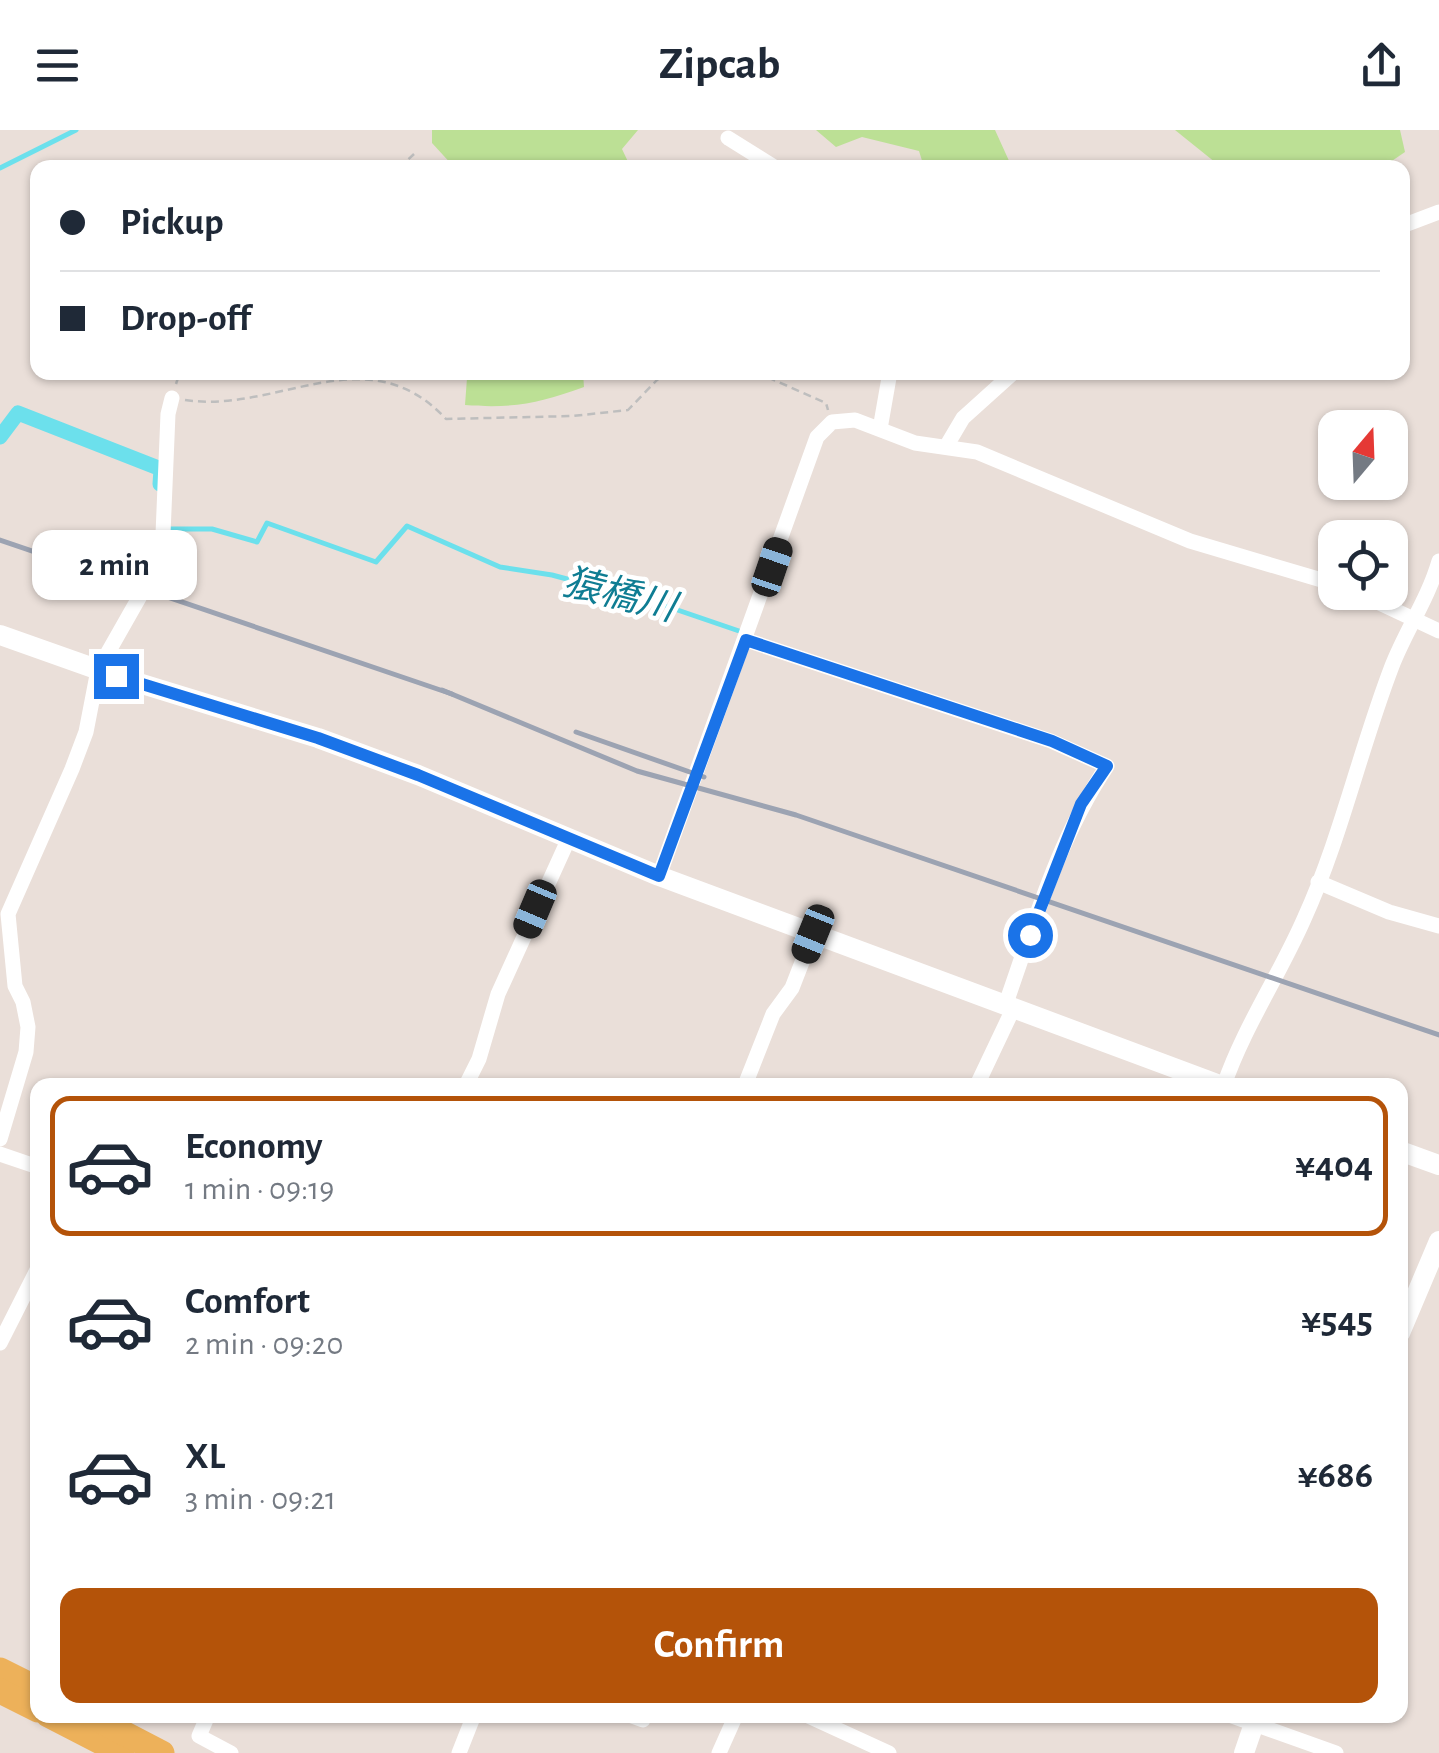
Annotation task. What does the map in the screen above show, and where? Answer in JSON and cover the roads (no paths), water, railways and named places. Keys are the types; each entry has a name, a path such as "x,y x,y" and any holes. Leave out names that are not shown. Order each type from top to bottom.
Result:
{"main road":[{"path":"0,1670 30,1685"},
{"path":"0,1691 30,1706"},
{"path":"64,1723 122,1753"},
{"path":"105,1723 162,1753"}],"street":[{"path":"728,138 763,160"},
{"path":"1410,223 1439,212"},
{"path":"880,429 889,380"},
{"path":"947,445 963,418 1005,380"},
{"path":"0,1138 26,1052 28,1027 15,986 8,914 82,744 98,670 144,589 164,530 168,414 172,398"},
{"path":"659,876 817,438 832,422 854,420 915,443 977,452 1190,540 1318,579"},
{"path":"1225,1078 1305,919 1349,804 1393,663 1416,622 1439,561"},
{"path":"1392,610 1439,631"},
{"path":"0,635 98,670 318,738 418,775 659,876 1203,1078"},
{"path":"748,636 1052,741 1107,766 1081,804 1056,862 1009,1007 981,1078"},
{"path":"470,1078 480,1059 498,994 569,838"},
{"path":"1318,882 1389,912 1439,926"},
{"path":"748,1078 773,1014 792,988 813,934"},
{"path":"0,1154 30,1163"},
{"path":"1408,1154 1439,1165"},
{"path":"1408,1314 1439,1241"},
{"path":"0,1343 30,1284"},
{"path":"205,1723 199,1736 230,1753"},
{"path":"459,1753 471,1723"},
{"path":"719,1753 732,1723"},
{"path":"823,1723 889,1753"},
{"path":"1244,1753 1255,1723"},
{"path":"1265,1723 1336,1753"}],"waterway":[{"path":"0,168 76,130"},
{"path":"0,437 18,413 161,469 160,484"},
{"name":"猿橋川","path":"168,529 212,529 257,542 267,523 376,562 407,526 500,567 552,575 660,604 742,632"}],"railway":[{"path":"0,540 452,694"},
{"path":"442,690 637,771 796,815 1439,1035"},
{"path":"576,732 704,777"}]}
